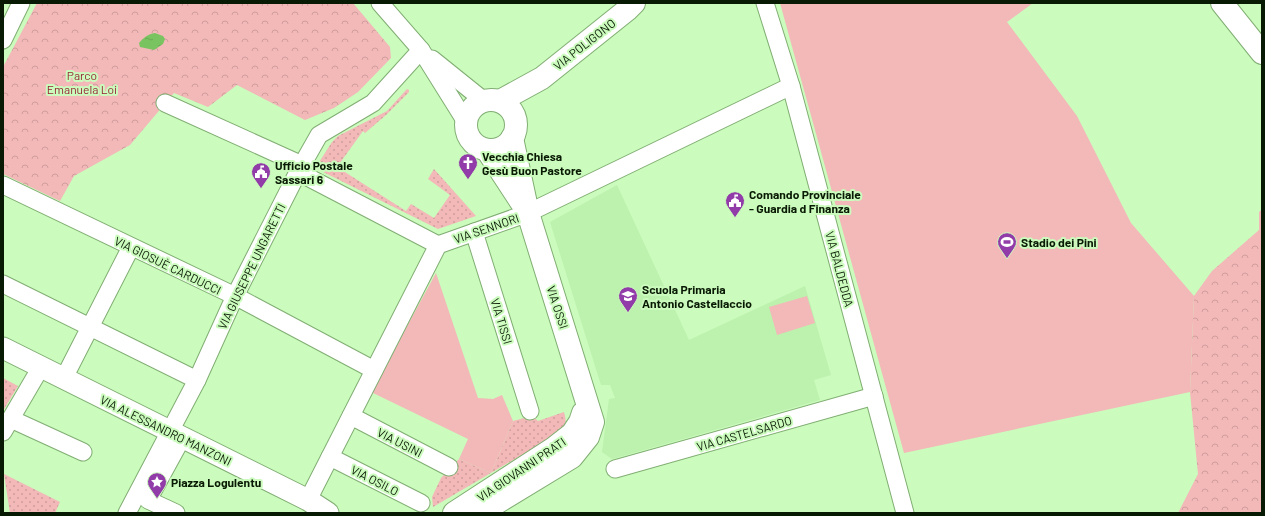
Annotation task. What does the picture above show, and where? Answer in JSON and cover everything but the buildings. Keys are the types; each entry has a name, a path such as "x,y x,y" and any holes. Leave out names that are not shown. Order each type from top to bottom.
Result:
{"main road":[{"name":"VIA POLIGONO","path":"492,101 542,78 630,7 648,3"},
{"path":"1222,3 1262,53"},
{"name":"VIA POLIGONO","path":"514,130 542,78"},
{"path":"492,101 511,109 514,130 508,143 501,148 487,150 477,146 471,140 466,131 466,122 469,111 475,105 492,101"},
{"name":"VIA OSSI","path":"514,130 528,213 587,400"},
{"name":"VIA OSSI","path":"487,150 528,213"},
{"name":"VIA GIOVANNI PRATI","path":"454,513 554,448 572,434 580,422 587,400"},
{"name":"VIA GIOVANNI PRATI","path":"480,513 572,457 588,437 593,422 587,400"}],"street":[{"path":"3,40 21,3"},
{"path":"380,3 421,50 466,122"},
{"name":"VIA BALDEDDA","path":"765,3 791,86 905,513"},
{"path":"421,50 492,101"},
{"name":"VIA GIUSEPPE UNGARETTI","path":"176,435 197,380 235,296 300,168 319,135 373,103 421,50"},
{"name":"VIA SENNORI","path":"308,500 438,245 528,213 791,86"},
{"path":"165,103 300,168 438,245"},
{"name":"VIA GIOSUÈ CARDUCCI","path":"3,185 235,296 374,370"},
{"name":"VIA TISSI","path":"474,232 530,411"},
{"path":"64,378 131,247"},
{"path":"3,284 197,380"},
{"name":"VIA ALESSANDRO MANZONI","path":"3,348 308,500 328,513"},
{"path":"41,367 7,426 83,452"},
{"name":"VIA CASTELSARDO","path":"615,469 874,396"},
{"name":"VIA USINI","path":"350,416 450,467"},
{"path":"127,513 176,435"},
{"path":"176,435 148,500 176,513"},
{"name":"VIA OSILO","path":"330,457 421,503"}],"shaded area":[{"name":"Scuola Primaria Antonio Castellaccio","path":"617,185 689,340 805,286 831,375 814,380 820,400 612,459 602,452 609,399 615,398 610,385 601,385 550,222"}],"green space":[{"name":"Parco Emanuela Loi","path":"37,3 353,3 390,47 391,58 358,92 334,108 305,120 237,85 208,107 174,93 130,145 74,176 60,201 3,174 3,67"},
{"name":"Stadio dei Pini","path":"780,3 1033,3 1007,22 1077,116 1131,223 1194,296 1190,392 904,453"},
{"path":"407,89 409,92 386,115 365,133 363,131 337,167 406,211 411,204 434,218 450,195 428,179 434,169 476,216 438,229 317,169 316,167 332,142 338,136 387,111"},
{"path":"1262,209 1262,513 1178,513 1198,474 1190,392 1194,296 1212,271 1259,230 1259,212"},
{"path":"436,273 478,398 493,399 502,395 513,421 491,473 459,459 468,439 371,392"},
{"path":"807,296 815,323 777,335 769,307"},
{"path":"3,378 18,386 3,411"},
{"path":"564,412 565,423 559,433 491,473 513,421 532,416 538,421"},
{"path":"459,459 491,473 433,507 432,497 441,478"},
{"path":"4,474 60,502 55,513 10,513"}],"water":[{"path":"155,33 163,36 165,39 163,44 154,50 140,47 139,43 142,39"}],"place":[{"name":"Vecchia Chiesa Gesù Buon Pastore","path":"468,180"},
{"name":"Ufficio Postale Sassari 6","path":"261,189"},
{"name":"Comando Provinciale - Guardia d Finanza","path":"735,218"},
{"name":"Stadio dei Pini","path":"1007,259"},
{"name":"Scuola Primaria Antonio Castellaccio","path":"628,313"},
{"name":"Piazza Logulentu","path":"157,499"}]}
